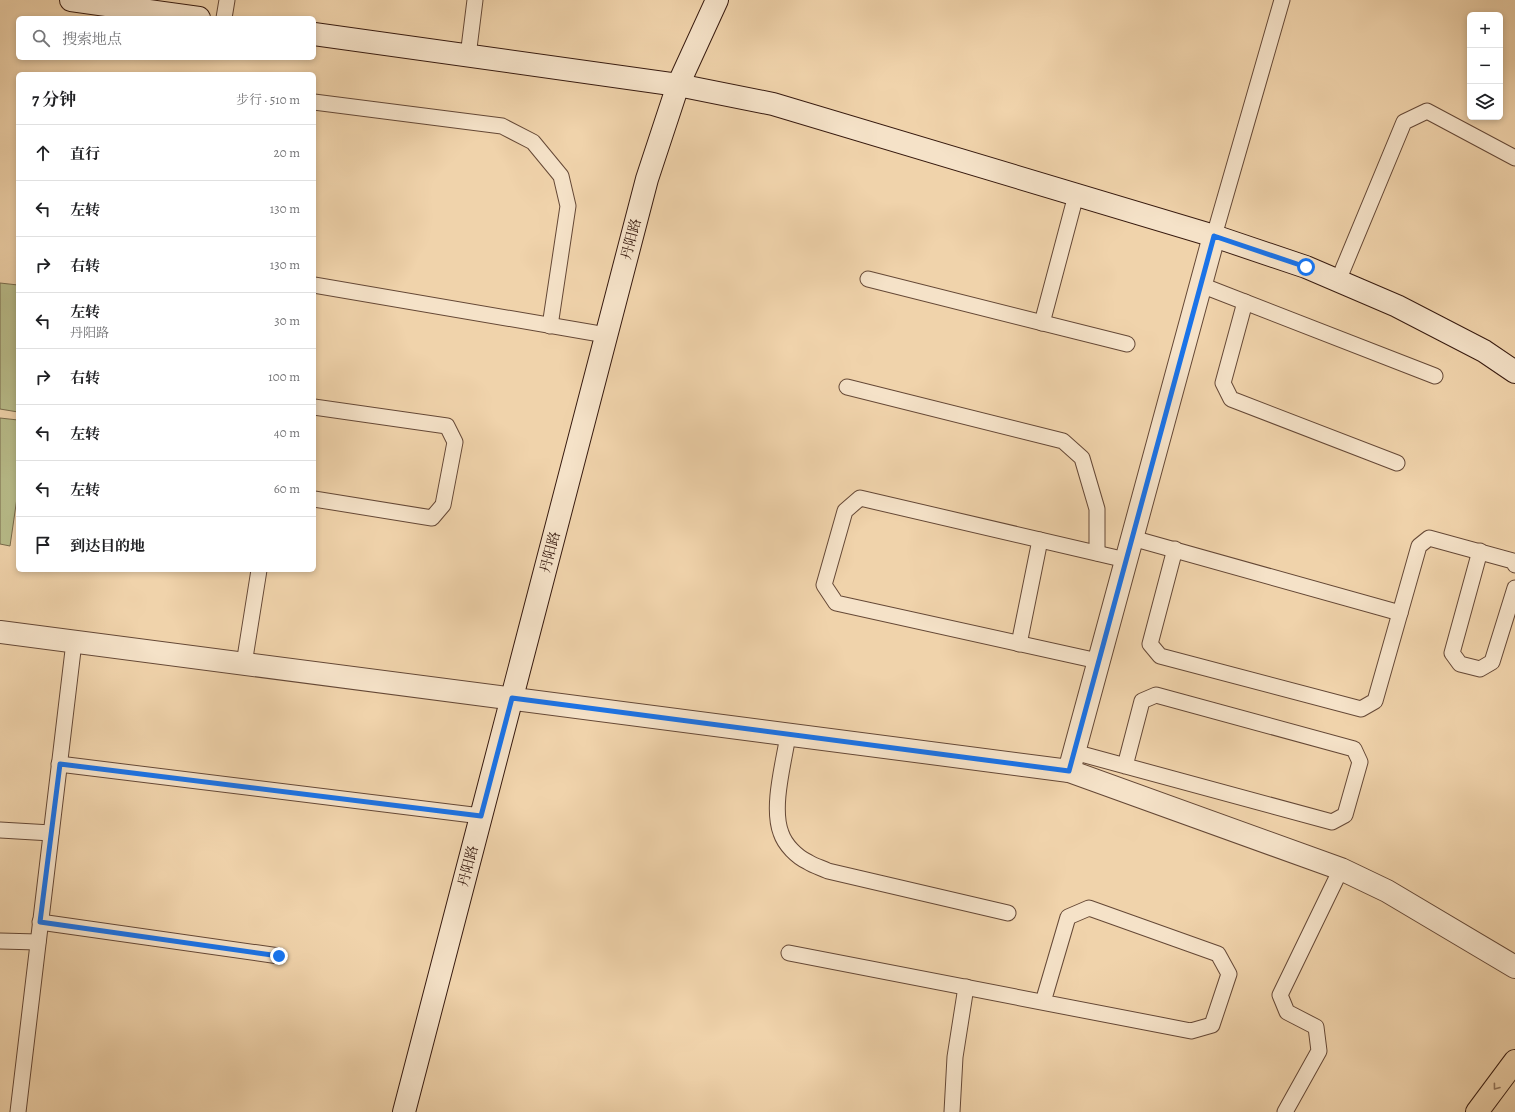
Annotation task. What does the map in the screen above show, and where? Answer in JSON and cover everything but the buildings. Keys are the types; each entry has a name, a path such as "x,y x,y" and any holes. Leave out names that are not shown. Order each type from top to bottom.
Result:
{"highway":[{"path":"1477,1112 1515,1062"}],"main road":[{"path":"71,0 185,16"},
{"name":"丹阳路","path":"404,1112 647,179 678,85 717,0"},
{"path":"316,34 678,85 774,104 1214,236 1306,267 1397,306 1484,351 1515,372"},
{"path":"1071,761 1214,236"},
{"path":"0,632 788,734 1071,761 1341,869 1387,891 1515,967"}],"lane":[{"path":"224,16 227,0"},
{"path":"468,56 475,0"},
{"path":"1214,236 1282,0"},
{"path":"316,102 502,126 533,142 561,176 568,206 550,326"},
{"path":"1338,281 1404,122 1427,111 1515,158"},
{"path":"1042,323 1076,195"},
{"path":"868,279 1127,344"},
{"path":"316,285 606,335"},
{"path":"1201,285 1435,376"},
{"path":"1245,302 1223,383 1231,399 1397,463"},
{"path":"847,387 1063,441 1082,458 1097,509 1097,553"},
{"path":"316,407 446,426 455,442 443,505 432,518 316,499"},
{"path":"1098,662 836,603 824,585 845,511 860,498 1126,560"},
{"path":"1132,538 1400,612"},
{"path":"1175,549 1150,644 1160,656 1361,709 1375,701 1419,546 1429,538 1513,561 1515,565"},
{"path":"1019,644 1040,540"},
{"path":"1480,551 1452,653 1460,664 1480,669 1492,662 1515,588"},
{"path":"244,664 259,572"},
{"path":"18,1112 74,642"},
{"path":"1071,761 1125,766 1332,822 1345,815 1360,762 1354,750 1156,695 1142,701 1125,766"},
{"path":"788,734 779,795 778,815 781,833 792,850 807,862 828,871 1008,913"},
{"path":"60,764 481,816"},
{"path":"0,830 51,833"},
{"path":"1285,1112 1319,1051 1316,1027 1287,1012 1280,995 1341,869"},
{"path":"789,953 1191,1031 1212,1025 1229,974 1218,954 1089,908 1068,917 1043,1002"},
{"path":"40,922 279,956"},
{"path":"0,941 38,942"},
{"path":"952,1112 955,1057 966,987"}],"green space":[{"path":"0,283 16,285 16,412 0,409"},
{"path":"0,418 16,420 16,505 10,546 0,544"}],"route":[{"path":"279,956 40,922 60,764 481,816 512,698 1069,771 1214,236 1306,267"}]}
